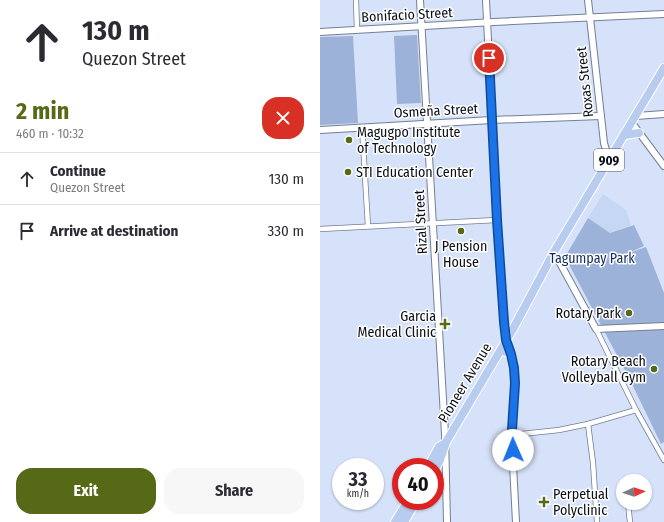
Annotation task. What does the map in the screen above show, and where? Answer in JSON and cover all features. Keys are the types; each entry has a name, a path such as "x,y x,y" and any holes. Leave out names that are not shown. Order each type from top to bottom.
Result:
{"highway":[{"name":"Pioneer Avenue","path":"441,458 446,442 501,350 554,252 664,68"},
{"path":"624,135 639,133"},
{"path":"501,350 511,354"},
{"name":"Pioneer Avenue","path":"433,458 439,448 446,442"},
{"path":"396,522 403,510"},
{"path":"404,522 411,510"}],"street":[{"path":"356,0 357,30"},
{"name":"Rizal Street","path":"420,0 446,442 448,522"},
{"path":"486,0 497,220 504,322 506,340 514,368 515,383 512,436 516,522"},
{"name":"Roxas Street","path":"588,0 601,116 609,160"},
{"name":"Bonifacio Street","path":"320,32 487,22 664,14"},
{"path":"664,114 634,119 639,133 664,166"},
{"name":"Osmeña Street","path":"320,130 492,120 601,116"},
{"path":"362,128 368,226"},
{"path":"320,229 497,220"},
{"path":"554,252 596,329 636,410 664,460"},
{"path":"596,329 664,326"},
{"path":"512,436 560,430 588,424 636,410"},
{"path":"588,424 593,463 597,522"},
{"path":"629,510 630,522"}],"shaded area":[{"path":"603,194 626,210 631,225 610,233 588,218"}],"green space":[{"path":"417,35 421,103 397,104 394,36"},
{"path":"353,36 358,123 320,125 320,37"},
{"name":"Rotary Park","path":"588,218 610,233 634,225 644,246 626,254 646,247 664,293 664,442 661,444 630,380 565,257"}],"place":[{"name":"Magugpo Institute of Technology","path":"349,140"},
{"name":"STI Education Center","path":"348,172"},
{"name":"J Pension House","path":"461,231"},
{"name":"Rotary Park","path":"629,313"},
{"name":"Garcia Medical Clinic","path":"445,324"},
{"name":"Rotary Beach Volleyball Gym","path":"654,369"},
{"name":"Perpetual Polyclinic","path":"544,502"}],"route":[{"path":"489,58 497,220 504,322 506,340 514,368 515,383 512,430 513,450"}],"park label":[{"name":"Tagumpay Park","path":"592,258"}]}
